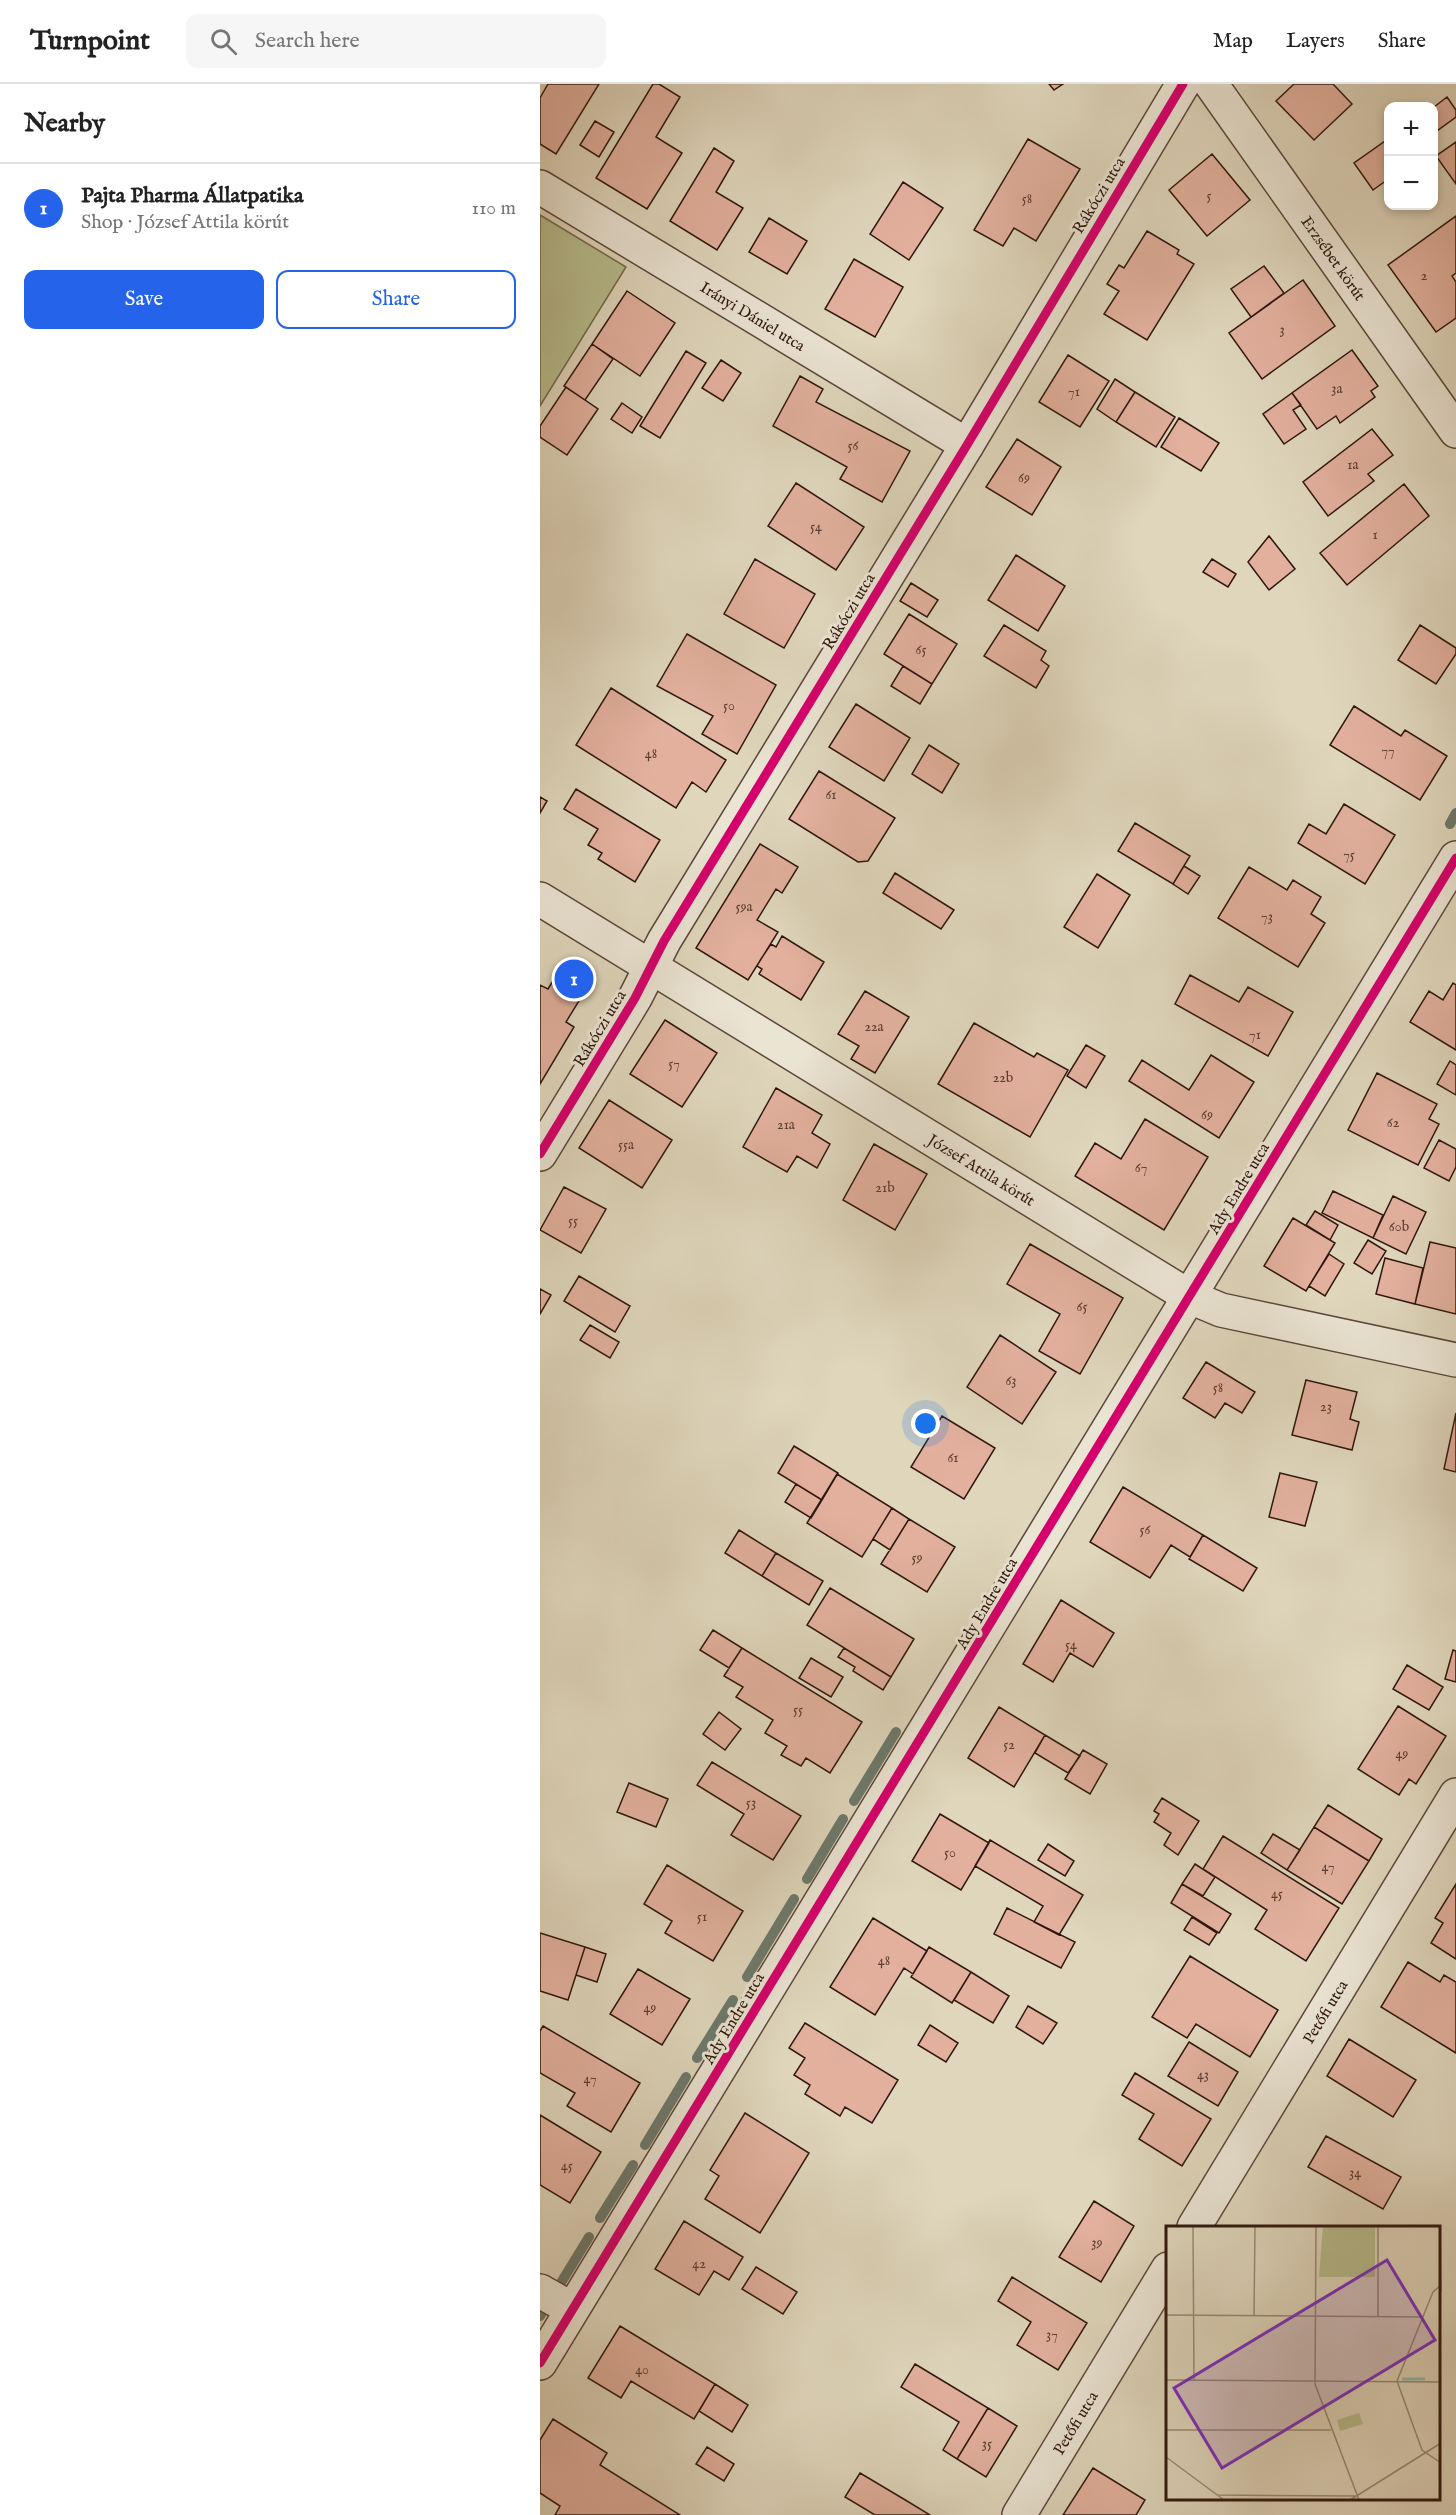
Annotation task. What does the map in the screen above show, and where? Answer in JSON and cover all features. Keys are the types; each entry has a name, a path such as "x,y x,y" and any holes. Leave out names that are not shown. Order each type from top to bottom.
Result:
{"street":[{"name":"Rákóczi utca","path":"540,1155 635,998 664,941 967,445 1183,84"},
{"name":"Erzsébet körút","path":"1211,84 1456,431"},
{"name":"Irányi Dániel utca","path":"540,187 967,445"},
{"name":"Ady Endre utca","path":"540,2363 1456,858"},
{"name":"József Attila körút","path":"540,900 1190,1297 1221,1310 1456,1360"},
{"name":"Petőfi utca","path":"1195,2226 1456,1795"},
{"name":"Petőfi utca","path":"1018,2515 1166,2272"},
{"path":"540,2291 572,2309"}],"green space":[{"path":"540,215 626,267 540,406"}],"building":[{"path":"548,84 599,84 556,154 540,144 540,98"},
{"path":"653,84 659,84 680,97 656,137 682,153 647,209 596,178"},
{"path":"1049,84 1063,84 1054,90"},
{"path":"1294,84 1333,84 1352,104 1314,140 1276,101"},
{"path":"1447,97 1456,110 1456,117 1438,130 1438,104"},
{"path":"595,121 614,132 599,157 580,145"},
{"path":"1028,139 1080,169 1036,241 1014,228 1003,246 974,230"},
{"path":"1384,142 1384,182 1373,190 1354,163"},
{"path":"1456,142 1456,184 1438,159 1438,155"},
{"path":"714,148 734,161 716,192 743,208 717,250 670,221"},
{"path":"1212,154 1250,200 1207,236 1169,190"},
{"path":"903,182 943,208 909,260 870,234"},
{"path":"1456,216 1456,273 1452,276 1456,282 1456,318 1436,332 1388,265"},
{"path":"769,218 807,241 787,274 749,252"},
{"path":"1147,231 1179,250 1177,254 1194,264 1147,340 1104,314 1119,291 1107,284 1119,265 1124,268"},
{"path":"854,259 903,287 875,337 825,309"},
{"path":"1264,266 1284,293 1251,317 1231,289"},
{"path":"1303,280 1335,326 1262,379 1229,333"},
{"path":"627,291 675,323 640,376 592,344"},
{"path":"592,344 613,359 585,400 564,386"},
{"path":"1352,350 1378,386 1371,391 1375,397 1340,423 1336,416 1317,429 1292,393"},
{"path":"686,351 706,363 660,438 640,426"},
{"path":"1068,355 1109,381 1080,427 1039,402"},
{"path":"721,360 741,373 723,401 702,388"},
{"path":"800,376 823,389 816,402 910,451 882,502 840,479 847,467 773,426"},
{"path":"1115,379 1135,392 1116,422 1097,409"},
{"path":"566,387 598,409 567,455 540,437 540,426"},
{"path":"1135,392 1175,417 1156,447 1116,422"},
{"path":"1292,393 1301,405 1293,410 1306,429 1284,444 1263,414"},
{"path":"622,403 642,417 632,433 611,419"},
{"path":"1179,418 1219,443 1201,471 1161,447"},
{"path":"1372,429 1393,455 1368,474 1374,481 1328,516 1303,482"},
{"path":"1017,439 1061,467 1032,515 986,487"},
{"path":"796,483 864,527 836,570 768,526"},
{"path":"1404,484 1429,516 1347,585 1320,553"},
{"path":"1269,536 1295,569 1269,590 1248,562"},
{"path":"1016,555 1065,586 1038,631 988,600"},
{"path":"755,559 815,594 784,648 724,614"},
{"path":"1212,559 1236,574 1228,587 1203,572"},
{"path":"911,583 938,600 927,617 900,601"},
{"path":"909,614 957,644 932,684 884,654"},
{"path":"1004,625 1046,651 1041,660 1049,666 1036,688 984,656"},
{"path":"1420,625 1456,648 1456,654 1436,684 1398,660"},
{"path":"687,634 776,685 737,754 702,734 713,716 657,686"},
{"path":"903,666 932,684 920,704 891,686"},
{"path":"611,688 726,760 706,792 692,782 676,808 576,745"},
{"path":"856,704 910,738 884,781 829,747"},
{"path":"1354,706 1401,736 1405,730 1447,756 1420,800 1330,745"},
{"path":"929,745 959,764 942,793 912,774"},
{"path":"819,771 895,818 868,861 858,862 789,819"},
{"path":"576,789 660,840 635,882 598,859 602,853 588,845 598,829 564,809"},
{"path":"540,797 547,801 540,813"},
{"path":"1344,804 1395,835 1365,884 1298,843 1309,824 1326,834"},
{"path":"1135,823 1190,856 1173,884 1118,851"},
{"path":"760,844 798,867 782,893 776,889 757,920 778,932 748,980 696,948"},
{"path":"1184,866 1200,876 1188,894 1173,884"},
{"path":"1249,867 1287,890 1293,880 1321,897 1311,914 1325,923 1298,967 1218,918"},
{"path":"895,873 954,910 941,929 883,893"},
{"path":"1097,874 1130,895 1098,948 1064,927"},
{"path":"782,936 824,962 801,1000 759,974 762,969 757,966 761,959 771,944 776,947"},
{"path":"565,961 593,978 566,1022 574,1027 540,1084 540,985 548,989"},
{"path":"1190,975 1239,1002 1248,987 1293,1012 1268,1056 1175,1004"},
{"path":"1453,983 1456,985 1456,1050 1410,1022 1429,991 1443,1000"},
{"path":"865,991 909,1017 875,1073 851,1059 859,1046 838,1034"},
{"path":"665,1020 717,1053 682,1107 630,1074"},
{"path":"974,1023 1034,1057 1037,1053 1068,1070 1030,1137 938,1084"},
{"path":"1086,1045 1105,1056 1086,1088 1067,1076"},
{"path":"1211,1055 1254,1082 1219,1138 1129,1081 1142,1060 1189,1090"},
{"path":"1450,1061 1456,1065 1456,1095 1437,1084"},
{"path":"1377,1073 1437,1104 1429,1119 1439,1124 1418,1165 1348,1130"},
{"path":"776,1088 822,1115 812,1133 830,1144 817,1168 797,1156 787,1172 743,1147"},
{"path":"609,1100 672,1140 642,1188 579,1148"},
{"path":"1145,1119 1208,1157 1164,1230 1075,1176 1095,1143 1121,1159"},
{"path":"1439,1140 1456,1149 1456,1167 1449,1181 1424,1168"},
{"path":"874,1144 927,1174 895,1230 843,1200"},
{"path":"564,1187 606,1209 581,1253 540,1230"},
{"path":"1333,1191 1383,1215 1373,1238 1322,1213"},
{"path":"1393,1196 1426,1212 1406,1254 1373,1238"},
{"path":"1315,1211 1338,1225 1330,1240 1306,1225"},
{"path":"1293,1218 1335,1243 1306,1291 1264,1266"},
{"path":"1368,1240 1386,1251 1372,1274 1354,1263"},
{"path":"1430,1242 1456,1248 1456,1314 1415,1304"},
{"path":"1030,1244 1123,1298 1080,1374 1039,1351 1060,1314 1007,1284"},
{"path":"1329,1254 1344,1264 1325,1296 1309,1286"},
{"path":"1385,1258 1423,1268 1415,1304 1376,1294"},
{"path":"579,1276 630,1306 615,1332 564,1301"},
{"path":"540,1289 551,1295 540,1314"},
{"path":"590,1325 619,1342 610,1358 580,1340"},
{"path":"1000,1335 1056,1372 1022,1424 967,1387"},
{"path":"1206,1362 1255,1392 1242,1413 1225,1403 1215,1418 1183,1398"},
{"path":"1306,1380 1357,1392 1350,1419 1359,1422 1352,1450 1292,1435"},
{"path":"1456,1413 1456,1472 1444,1469"},
{"path":"942,1416 995,1448 964,1499 911,1467"},
{"path":"794,1446 838,1473 822,1500 778,1473"},
{"path":"1280,1473 1317,1482 1305,1526 1269,1517"},
{"path":"837,1474 892,1508 862,1557 807,1523"},
{"path":"796,1484 822,1500 811,1518 785,1502"},
{"path":"1123,1487 1203,1535 1190,1557 1171,1545 1150,1578 1090,1542"},
{"path":"892,1508 909,1519 890,1550 873,1539"},
{"path":"909,1519 955,1547 927,1592 881,1564"},
{"path":"739,1530 776,1553 762,1576 725,1553"},
{"path":"1203,1535 1257,1568 1243,1591 1189,1559"},
{"path":"776,1553 823,1581 809,1605 762,1576"},
{"path":"830,1588 914,1639 891,1677 807,1625"},
{"path":"1061,1600 1114,1633 1093,1667 1070,1653 1053,1682 1023,1664"},
{"path":"713,1630 742,1648 729,1668 700,1650"},
{"path":"742,1648 862,1722 830,1773 806,1758 801,1766 781,1755 787,1746 765,1733 773,1720 736,1697 743,1687 724,1676"},
{"path":"844,1648 891,1677 883,1690 853,1671 855,1667 838,1657"},
{"path":"1453,1650 1456,1651 1456,1682 1445,1679"},
{"path":"811,1658 843,1677 831,1697 799,1678"},
{"path":"1407,1665 1443,1687 1429,1710 1393,1689"},
{"path":"1398,1706 1446,1736 1416,1784 1409,1779 1399,1795 1358,1769"},
{"path":"999,1707 1045,1735 1014,1787 968,1758"},
{"path":"719,1712 741,1729 725,1750 703,1734"},
{"path":"1045,1735 1080,1756 1068,1773 1035,1753"},
{"path":"1083,1750 1107,1764 1090,1794 1065,1779"},
{"path":"712,1762 801,1816 773,1860 731,1835 744,1814 697,1785"},
{"path":"629,1783 668,1799 656,1827 617,1812"},
{"path":"1162,1798 1199,1821 1178,1855 1164,1845 1171,1833 1154,1822 1159,1814 1154,1811"},
{"path":"1328,1805 1382,1839 1369,1861 1314,1827"},
{"path":"940,1814 989,1843 961,1890 912,1861"},
{"path":"1314,1827 1369,1861 1342,1904 1287,1870"},
{"path":"1273,1834 1300,1850 1287,1870 1261,1853"},
{"path":"1223,1836 1339,1908 1306,1961 1255,1929 1267,1910 1203,1869"},
{"path":"990,1840 1083,1895 1059,1935 1034,1922 1043,1906 975,1866"},
{"path":"1048,1844 1074,1861 1065,1876 1038,1860"},
{"path":"1195,1864 1215,1877 1203,1896 1182,1884"},
{"path":"667,1865 743,1911 713,1961 665,1933 672,1921 644,1904"},
{"path":"1182,1884 1231,1914 1219,1933 1171,1903"},
{"path":"1456,1884 1456,1959 1431,1943 1443,1923 1435,1918"},
{"path":"1007,1908 1075,1942 1061,1968 994,1934"},
{"path":"1192,1917 1217,1933 1209,1945 1184,1930"},
{"path":"873,1918 927,1951 913,1974 904,1968 875,2015 830,1987"},
{"path":"540,1933 585,1947 568,2000 540,1991"},
{"path":"585,1947 606,1954 597,1982 576,1975"},
{"path":"929,1947 971,1972 952,2003 911,1977"},
{"path":"1190,1956 1278,2010 1250,2057 1196,2024 1187,2038 1152,2017"},
{"path":"1408,1962 1440,1982 1444,1975 1456,1982 1456,2053 1381,2007"},
{"path":"638,1969 690,1999 662,2045 610,2014"},
{"path":"971,1972 1009,1996 993,2023 954,2000"},
{"path":"1028,2006 1057,2023 1043,2044 1016,2027"},
{"path":"805,2023 898,2080 872,2123 845,2107 840,2116 805,2094 810,2085 794,2075 805,2058 789,2048"},
{"path":"930,2025 958,2043 946,2062 918,2045"},
{"path":"543,2026 640,2083 611,2132 567,2106 575,2093 540,2073 540,2031"},
{"path":"1349,2039 1416,2080 1393,2117 1327,2076"},
{"path":"1189,2042 1238,2072 1218,2106 1168,2076"},
{"path":"1135,2073 1211,2119 1182,2166 1139,2139 1154,2114 1122,2095"},
{"path":"745,2113 809,2153 760,2233 705,2199 719,2176 710,2170"},
{"path":"540,2115 601,2152 570,2203 540,2185"},
{"path":"1326,2136 1401,2177 1383,2209 1308,2167"},
{"path":"1094,2201 1134,2226 1101,2282 1059,2257"},
{"path":"684,2221 743,2257 729,2280 714,2271 699,2295 655,2269"},
{"path":"756,2267 797,2292 783,2314 742,2289"},
{"path":"1012,2277 1087,2323 1058,2370 1017,2345 1031,2322 998,2301"},
{"path":"620,2326 715,2384 694,2419 631,2381 621,2398 588,2378"},
{"path":"915,2364 988,2408 957,2459 943,2450 959,2422 901,2387"},
{"path":"715,2384 748,2405 732,2432 699,2411"},
{"path":"988,2408 1017,2426 986,2477 957,2459"},
{"path":"553,2419 607,2453 600,2465 680,2515 555,2515 560,2506 540,2493 540,2440"},
{"path":"707,2447 734,2464 724,2481 696,2464"},
{"path":"1093,2468 1145,2500 1136,2515 1063,2515"},
{"path":"860,2473 930,2515 875,2515 845,2497"}],"waterway":[{"path":"1450,824 1456,813"},
{"path":"854,1801 896,1732"},
{"path":"807,1879 843,1819"},
{"path":"747,1977 794,1899"},
{"path":"697,2058 733,2000"},
{"path":"645,2145 686,2077"},
{"path":"600,2218 633,2165"},
{"path":"562,2281 589,2237"},
{"path":"540,2316 544,2309"}],"cycle path":[{"path":"540,1154 635,998 664,941 967,445 1183,84"},
{"path":"540,2363 1456,858"}],"place":[{"name":"Pajta Pharma Állatpatika","path":"574,979"}]}
